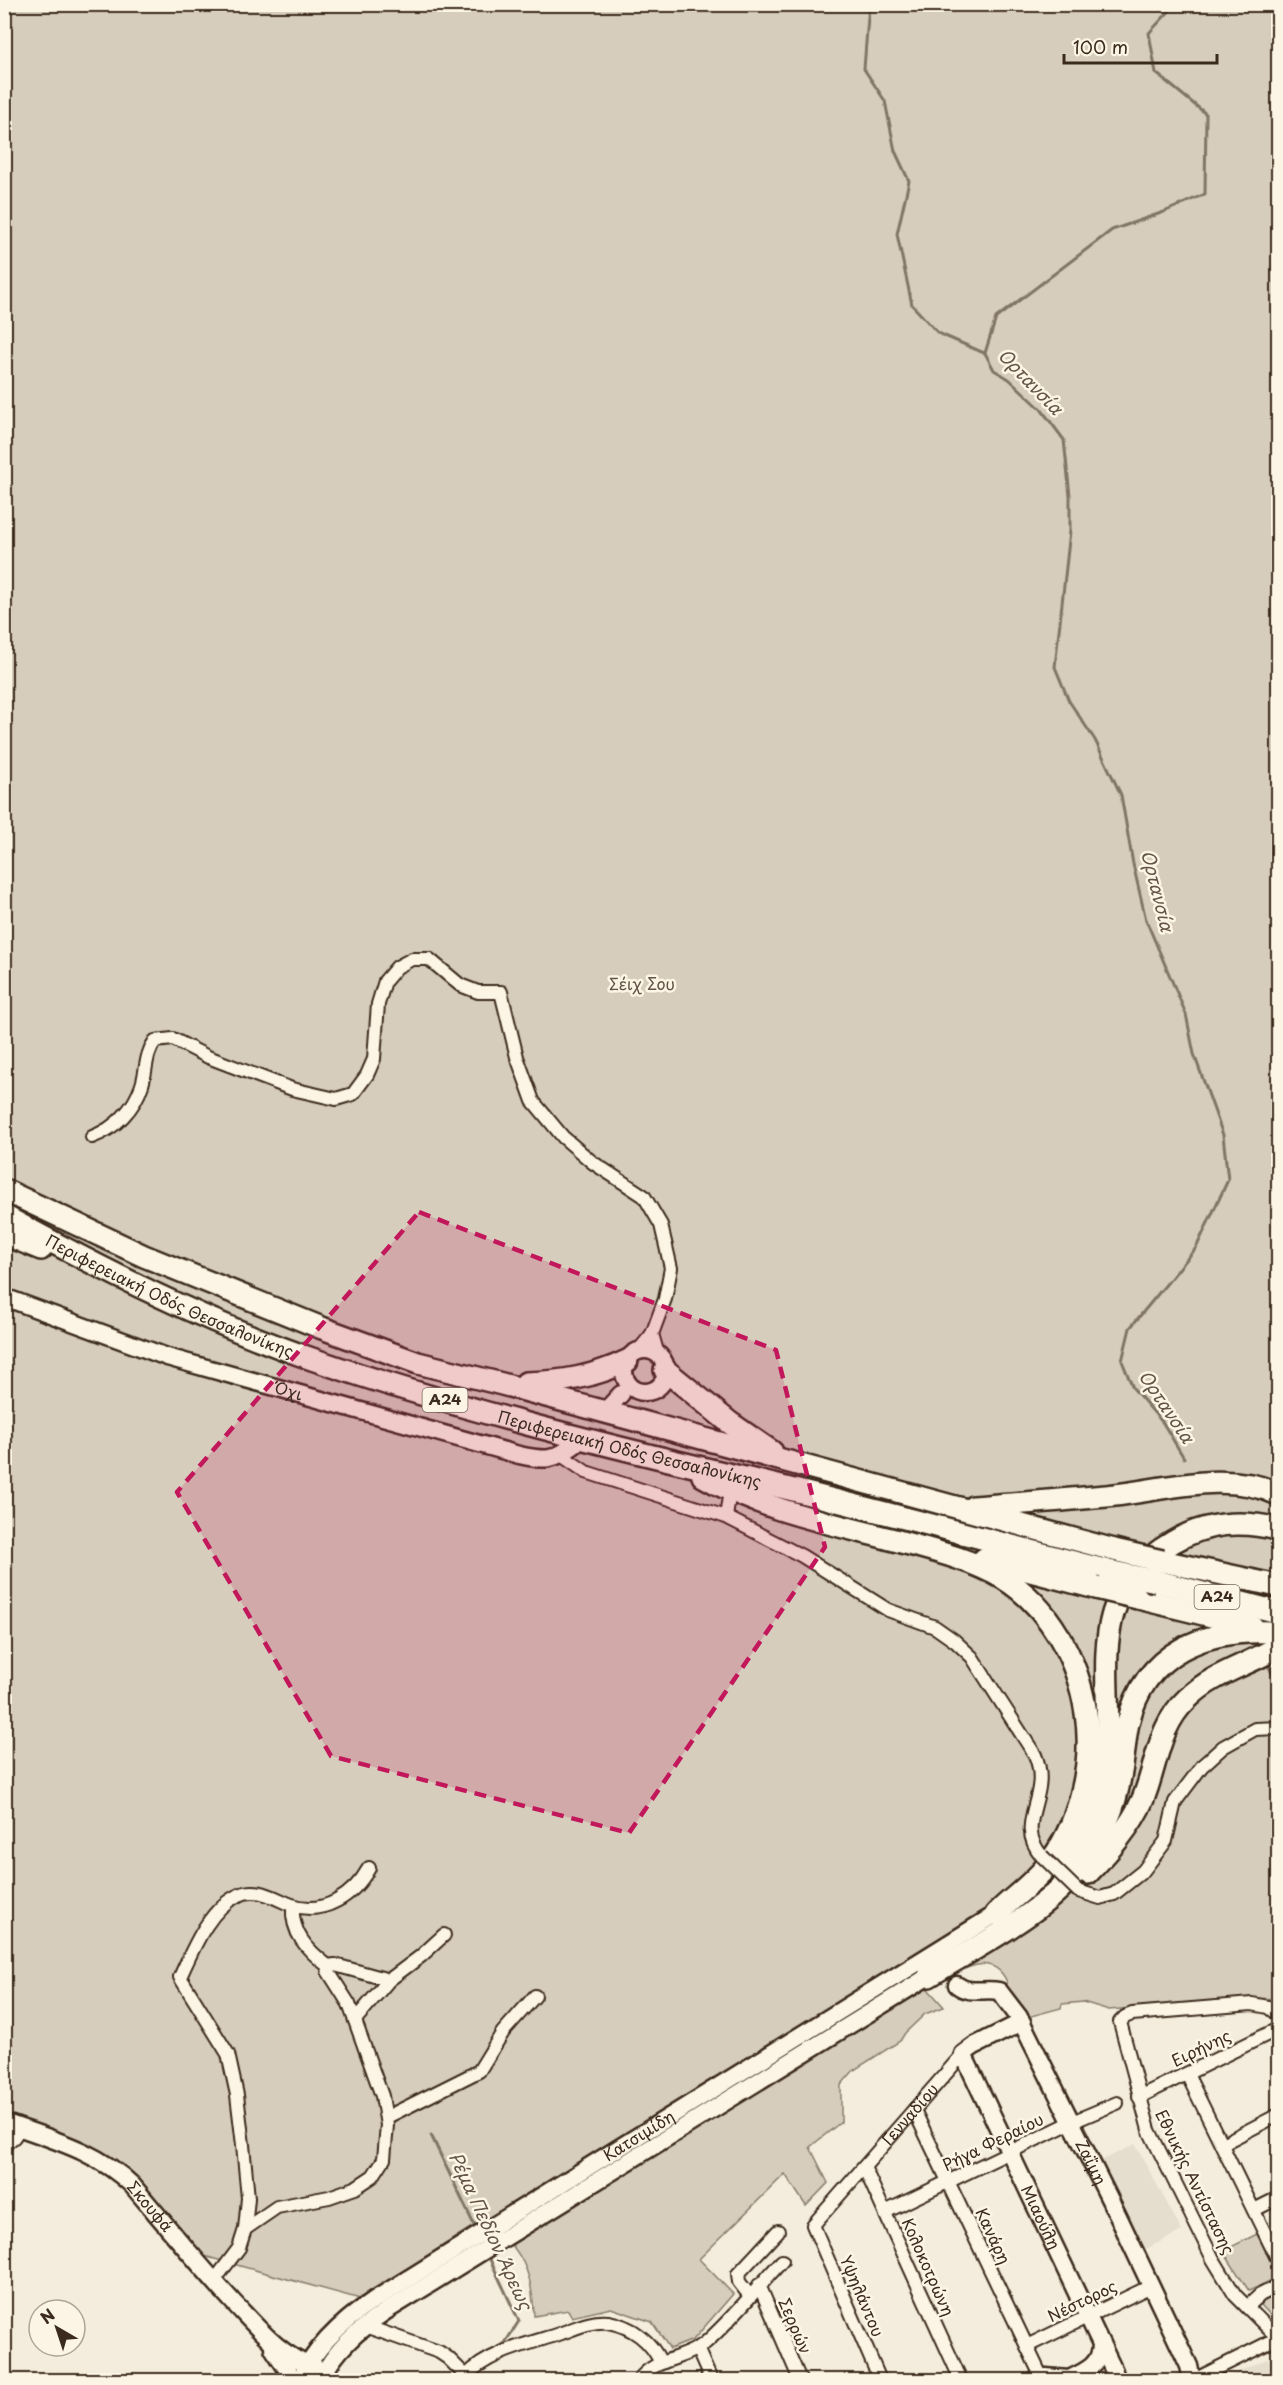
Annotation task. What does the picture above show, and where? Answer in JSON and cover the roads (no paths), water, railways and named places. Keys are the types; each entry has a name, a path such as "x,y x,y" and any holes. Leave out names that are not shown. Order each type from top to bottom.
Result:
{"highway":[{"name":"Περιφερειακή Οδός Θεσσαλονίκης","path":"4,1190 144,1256 313,1324 418,1363 1114,1550 1277,1631"},
{"name":"Περιφερειακή Οδός Θεσσαλονίκης","path":"4,1216 122,1278 210,1318 311,1359 455,1404 1102,1579 1159,1571 1278,1586"},
{"path":"4,1234 168,1309 187,1315 210,1318"},
{"path":"662,1362 730,1423 788,1462"},
{"path":"502,1384 560,1382 628,1371"},
{"path":"685,1465 730,1490 790,1512 936,1551 1102,1579 1138,1598 1277,1631"},
{"path":"955,1508 1115,1495 1215,1483 1247,1484 1278,1494"},
{"path":"996,1914 1028,1894 1059,1868 1079,1842 1097,1804 1107,1754 1106,1642 1113,1611 1130,1582 1161,1550 1202,1529 1216,1525 1243,1523 1278,1529"},
{"path":"936,1551 1002,1577 1030,1600 1053,1626 1064,1644 1078,1677 1085,1705 1088,1725 1085,1773 1078,1805 1067,1834 1044,1870 996,1914"},
{"path":"1016,1922 1070,1878 1100,1836 1118,1788 1132,1711 1144,1686 1156,1670 1179,1650 1208,1637 1240,1631 1277,1631"},
{"path":"929,1976 1065,1893 1114,1845 1142,1800 1161,1740 1171,1720 1191,1695 1277,1631"}],"main road":[{"name":"Όχι","path":"4,1297 167,1357 519,1455 544,1460 561,1455"},
{"path":"609,1407 628,1371 652,1351 662,1362 663,1380 653,1390 639,1391 628,1371"},
{"path":"561,1455 576,1444"},
{"name":"Κατσιμίδη","path":"304,2373 325,2340 360,2309 478,2244 996,1914"},
{"name":"Κατσιμίδη","path":"494,2234 929,1976"},
{"name":"Ζαΐμη","path":"957,1985 964,1990 999,1991 1022,2022 1185,2356 1193,2380"},
{"name":"Γενναδίου","path":"963,2054 1022,2022"},
{"name":"Μιαούλη","path":"963,2054 1114,2371 1116,2380"},
{"name":"Σκουφά","path":"12,2125 80,2150 116,2170 132,2185 214,2281 264,2334 304,2373 323,2376"},
{"name":"Κατσιμίδη","path":"323,2376 342,2346 365,2326 478,2244"},
{"name":"Σκουφά","path":"264,2334 294,2380"},
{"path":"1039,2379 1077,2380 1095,2365 1100,2357 1101,2344"}],"street":[{"path":"92,1137 106,1132 120,1120 132,1104 142,1085 148,1051 155,1041 173,1039 208,1057 292,1089 336,1099 353,1094 367,1075 374,1059 378,1004 386,981 397,967 412,959 429,959 460,984 478,992 501,992 517,1057 533,1101 563,1137 592,1162 644,1197 661,1225 670,1268 665,1299 652,1334 628,1371"},
{"path":"652,1334 662,1362"},
{"path":"561,1455 586,1472 726,1517 802,1556 888,1610 935,1627 955,1641 972,1658 1035,1755 1040,1767 1040,1792 1031,1819 1029,1834 1034,1847 1078,1891 1100,1898 1114,1894 1143,1871 1166,1841 1175,1802 1202,1766 1223,1747 1255,1729 1278,1728"},
{"path":"726,1517 730,1490"},
{"path":"214,2281 238,2248 245,2229 247,2182 234,2075 228,2054 180,1977 211,1920 240,1894 255,1892 270,1895 293,1906 318,1906 339,1900 358,1886 369,1868"},
{"path":"245,2229 273,2209 341,2193 369,2179 379,2169 386,2155 387,2116 355,2020 328,1966 306,1948 302,1941 292,1918 293,1906"},
{"path":"355,2020 389,1980 444,1935"},
{"path":"328,1966 335,1965 389,1980"},
{"path":"387,2116 479,2072 503,2032 535,1996"},
{"name":"Εθνικής Αντίστασης","path":"1278,2015 1264,2006 1245,2004 1132,2014 1120,2024 1151,2135 1213,2259 1228,2284 1278,2338"},
{"name":"Ειρήνης","path":"1139,2097 1278,2029"},
{"name":"Γενναδίου","path":"813,2224 963,2054"},
{"path":"1187,2074 1278,2260"},
{"name":"Ρήγα Φεραίου","path":"885,2212 1072,2122 1117,2103"},
{"name":"Κανάρη","path":"914,2110 1027,2346 1039,2379"},
{"path":"1222,2144 1278,2115"},
{"path":"4,2145 14,2137 12,2125"},
{"name":"Κολοκοτρώνη","path":"864,2167 961,2380"},
{"path":"1254,2210 1278,2198"},
{"name":"Υψηλάντου","path":"813,2224 880,2380"},
{"path":"750,2296 739,2282 738,2274 778,2231"},
{"path":"639,2380 661,2363 697,2348 782,2261"},
{"name":"Σερρών","path":"759,2285 800,2380"},
{"name":"Νέστορος","path":"1027,2346 1151,2286"},
{"path":"1247,2307 1260,2295 1278,2286"},
{"path":"365,2326 439,2352 465,2375 514,2349 599,2322 618,2325 634,2332 649,2344 661,2363"},
{"path":"1193,2380 1278,2338"},
{"path":"697,2348 711,2380"}],"waterway":[{"name":"Ορτανσία","path":"869,4 864,69 885,101 895,151 909,181 897,234 912,305 938,333 984,353"},
{"name":"Ορτανσία","path":"1176,4 1149,33 1156,73 1206,114 1205,194 1164,212 1112,230 996,318 985,353 994,370 1009,379 1041,409 1064,440 1070,496 1070,531 1055,667 1069,701 1095,740 1121,795 1146,920 1186,1014 1194,1054 1223,1135 1228,1180 1196,1248 1130,1328 1122,1361 1133,1388 1163,1423 1184,1458"},
{"name":"Ορτανσία","path":"1267,1663 1278,1685"},
{"name":"Ρέμα Πεδίον Άρεως","path":"431,2135 477,2231"},
{"name":"Ρέμα Πεδίον Άρεως","path":"487,2253 519,2321 505,2343 492,2352"},
{"name":"Ρέμα Πεδίον Άρεως","path":"451,2380 459,2374"}],"tunnel":[{"path":"576,1444 609,1407"}],"park label":[{"name":"Σέιχ Σου","path":"642,984"}]}
